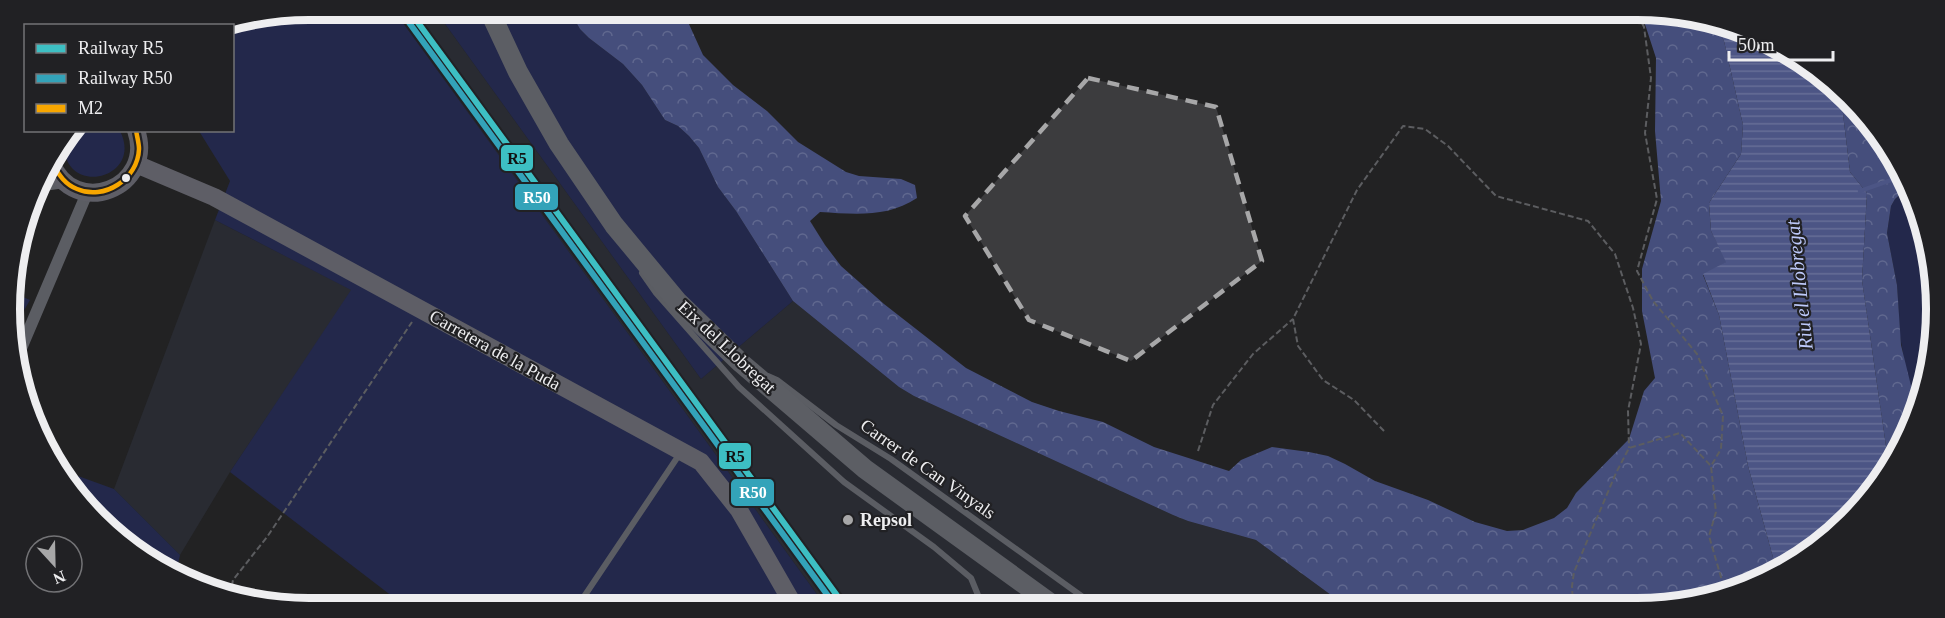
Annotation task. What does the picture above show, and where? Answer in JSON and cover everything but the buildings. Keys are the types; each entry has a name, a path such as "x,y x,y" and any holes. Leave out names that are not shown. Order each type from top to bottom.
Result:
{"main road":[{"name":"Eix del Llobregat","path":"494,20 539,111 559,144 614,225 677,301 741,363 865,468 914,506 1043,598"}],"street":[{"path":"55,170 64,182 74,189 87,193 102,192 117,187 128,177 136,164 139,151 137,132"},
{"name":"Carretera de la Puda","path":"136,164 214,197 701,462 739,510 790,598"},
{"path":"48,184 64,182"},
{"path":"22,346 87,193"}],"lane":[{"path":"614,225 633,260"},
{"path":"639,268 656,293 739,387 844,482 971,578 979,598"},
{"name":"Carrer de Can Vinyals","path":"741,363 777,380 836,425 891,459 1084,598"},
{"path":"583,598 681,452"},
{"path":"1271,598 1298,598"}],"path":[{"path":"1640,20 1644,27 1651,78 1645,133 1657,199 1637,271 1653,301 1697,354 1723,416 1721,449 1712,466 1716,512 1709,536 1724,585"},
{"path":"1198,451 1213,405 1253,354 1293,320 1357,190 1403,126 1425,129 1448,146 1496,196 1588,221 1615,254 1633,308 1641,344 1628,411 1629,448 1574,572 1573,598"},
{"path":"231,588 233,580 267,537 420,309"},
{"path":"1293,320 1298,346 1323,380 1354,400 1384,431"},
{"path":"1629,448 1680,433 1712,466"}],"highlighted area":[{"path":"1088,78 1216,107 1262,261 1131,361 1029,320 965,216"}],"shaded area":[{"path":"290,20 401,20 820,598 394,598 230,472 351,290 215,220 230,181 200,132 234,132 234,29"},
{"path":"401,20 442,20 701,379 793,301 899,387 914,396 1173,515 1256,540 1335,598 820,598"},
{"path":"442,20 575,20 589,38 623,64 642,85 665,120 678,126 699,148 718,187 736,211 793,301 701,379"},
{"path":"80,132 120,132 125,147 122,160 113,170 102,176 89,176 77,172 68,162 66,152"},
{"path":"1901,193 1916,234 1925,290 1923,347 1913,394 1900,336 1897,285 1887,233 1891,206"},
{"path":"215,220 352,290 230,472 180,555 114,489"},
{"path":"20,296 30,300 20,317"},
{"path":"70,473 114,489 180,555 177,567 133,539 104,514"}],"green space":[{"path":"575,20 687,20 703,55 733,85 767,111 798,142 846,172 859,176 901,179 915,185 917,198 894,209 870,213 820,212 810,221 841,266 884,304 966,368 1032,402 1103,422 1154,447 1229,471 1241,460 1272,447 1328,456 1375,481 1428,500 1475,522 1507,531 1523,530 1554,518 1567,508 1576,493 1629,439 1644,391 1655,378 1642,311 1642,269 1661,201 1655,131 1656,58 1644,20 1674,22 1719,32 1724,41 1743,125 1741,154 1709,203 1711,231 1727,262 1703,275 1719,315 1748,466 1775,563 1711,589 1655,598 1335,598 1256,540 1173,515 914,396 899,387 793,301 736,211 718,187 699,148 678,126 665,120 642,85 623,64 580,29"},
{"path":"1842,105 1877,148 1901,193 1891,206 1887,233 1897,285 1901,345 1913,393 1887,454 1862,280 1867,193 1850,172"}],"water":[{"name":"Riu el Llobregat","path":"1719,32 1781,58 1812,79 1841,104 1850,172 1867,193 1862,280 1887,454 1866,485 1841,514 1812,539 1775,563 1748,466 1719,315 1703,274 1726,262 1711,231 1709,203 1741,154 1743,125 1724,41"}],"waterway":[{"path":"1860,191 1895,179"}],"rail line":[{"name":"R50","path":"407,20 830,598"},
{"name":"R5","path":"416,20 839,598"}],"transit line":[{"name":"M2","path":"56,169 72,187 87,192 108,190 118,185 133,170 139,149 136,132"}],"place":[{"name":"Repsol","path":"848,520"}]}
